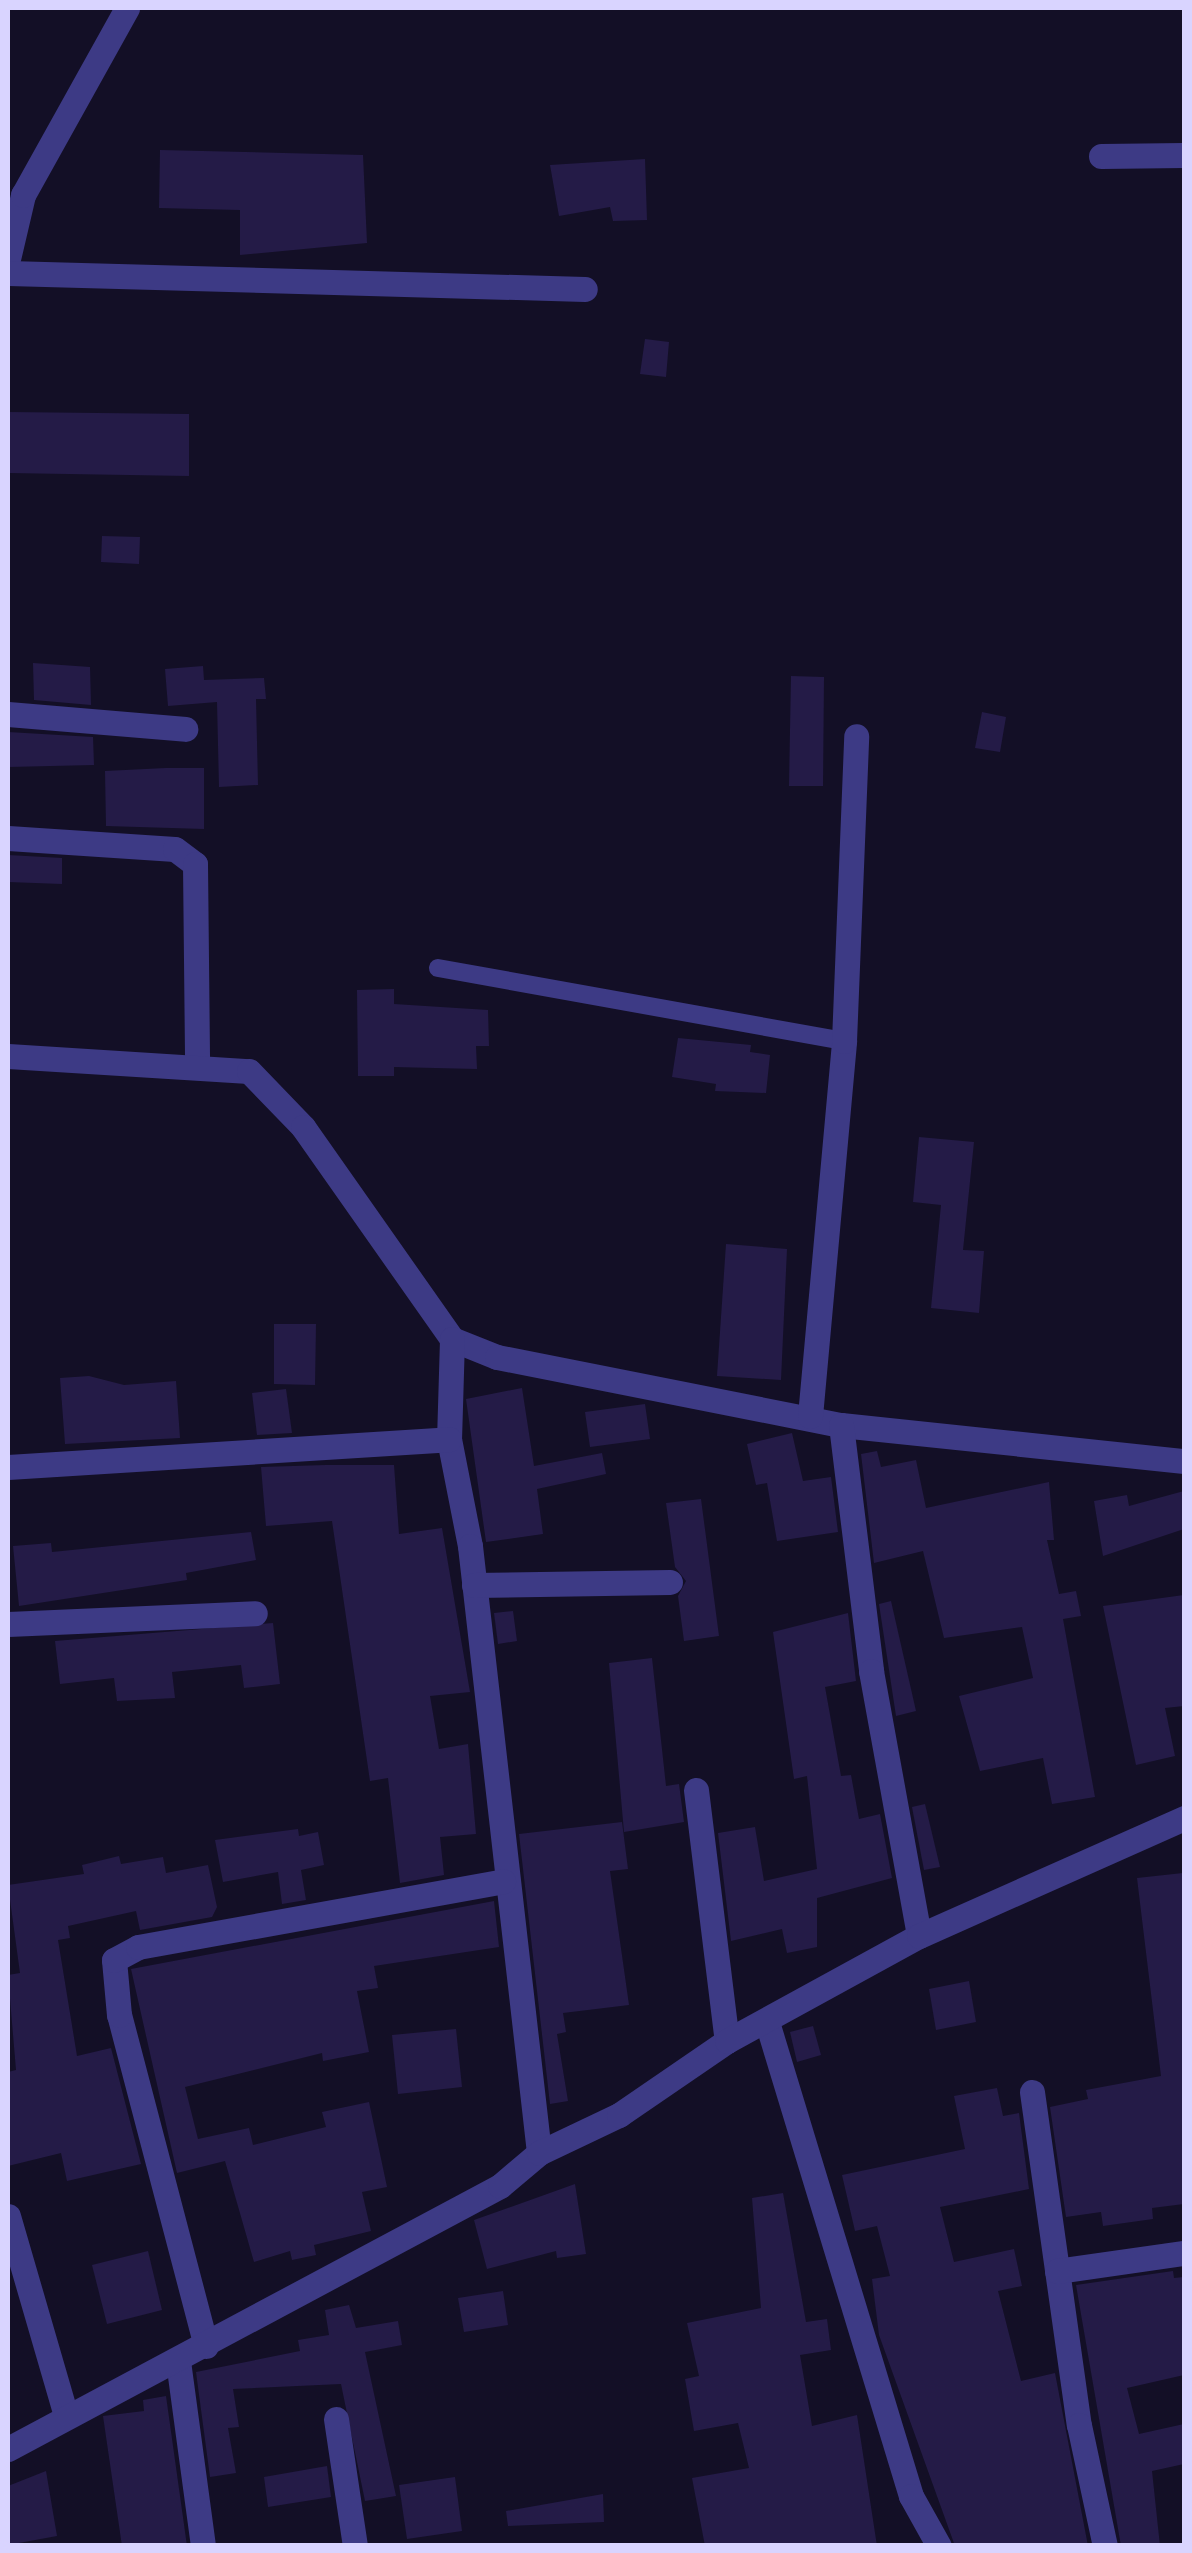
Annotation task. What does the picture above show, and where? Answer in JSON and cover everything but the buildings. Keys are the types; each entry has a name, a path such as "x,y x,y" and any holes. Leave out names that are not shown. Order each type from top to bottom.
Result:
{"street":[{"path":"8,259 23,195 127,8"},
{"path":"1101,156 1184,155"},
{"path":"8,273 585,289"},
{"path":"8,714 185,729"},
{"path":"810,1416 844,1041 856,736"},
{"path":"8,838 174,849 194,864 197,1062"},
{"path":"8,1056 197,1062 248,1070 268,1087 452,1339 574,1377 810,1416 841,1425 1184,1461"},
{"path":"452,1339 449,1439 474,1585 504,1881 540,2153"},
{"path":"841,1425 872,1670 919,1936"},
{"path":"8,1467 449,1439"},
{"path":"474,1585 670,1582"},
{"path":"8,1624 255,1613"},
{"path":"696,1790 727,2041"},
{"path":"8,2448 206,2346 302,2286 500,2186 540,2153 620,2115 727,2041 768,2022 919,1936 1184,1818"},
{"path":"206,2346 119,2015 114,1960 138,1948 504,1881"},
{"path":"768,2022 911,2496 939,2546"},
{"path":"1032,2092 1057,2271 1105,2546"},
{"path":"8,2216 66,2415"},
{"path":"1057,2271 1184,2253"},
{"path":"178,2361 204,2546"},
{"path":"336,2419 356,2546"}],"lane":[{"path":"438,968 844,1041"}]}
